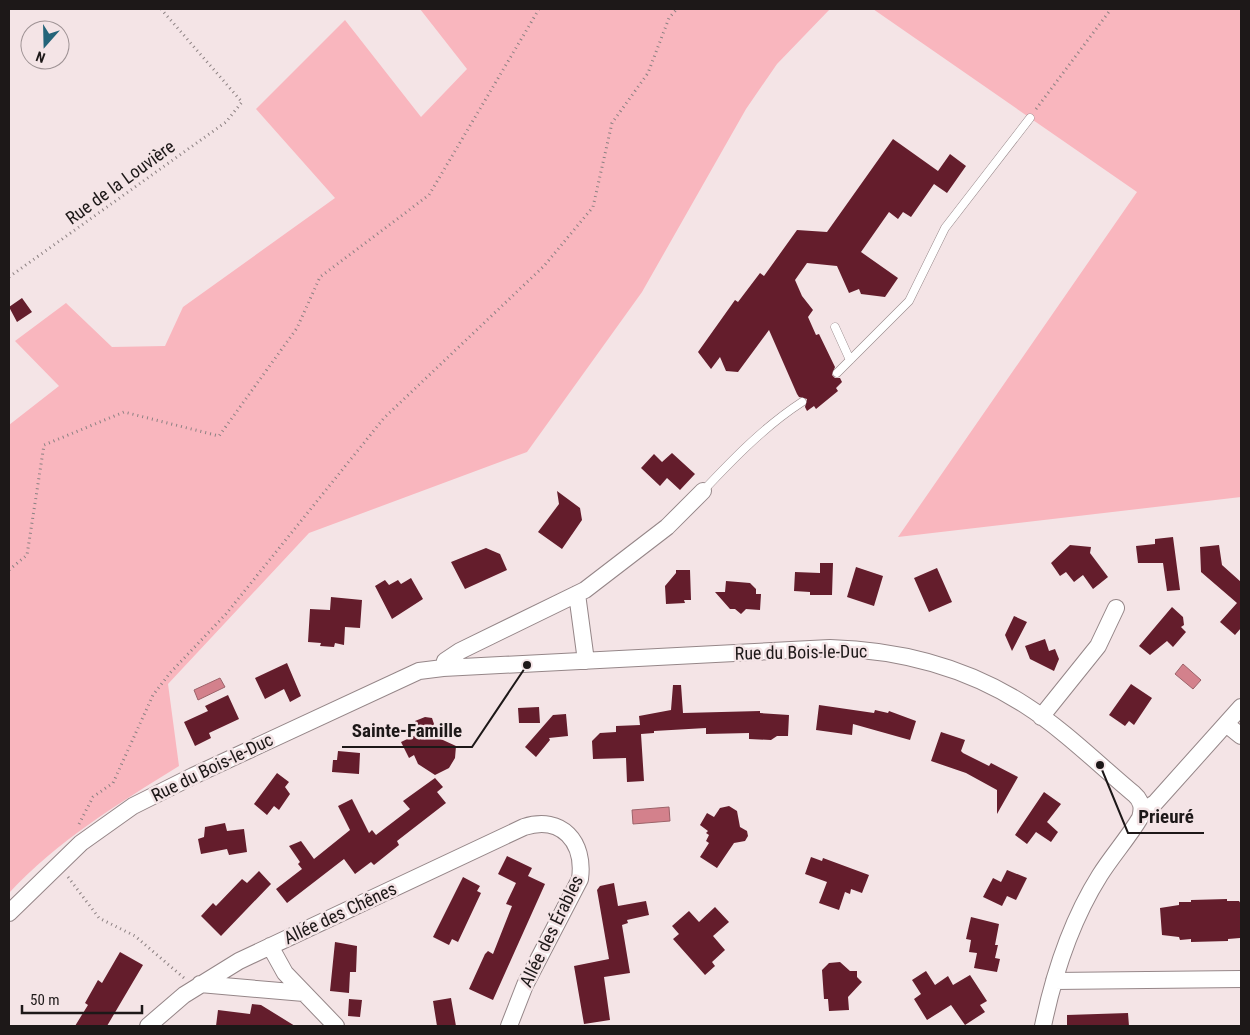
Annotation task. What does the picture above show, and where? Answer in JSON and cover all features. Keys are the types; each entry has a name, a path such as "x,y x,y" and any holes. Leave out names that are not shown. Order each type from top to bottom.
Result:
{"street":[{"path":"443,668 445,661 460,651 577,594 602,579 667,527 703,491"},
{"path":"577,594 586,661"},
{"path":"1042,716 1098,646 1116,608"},
{"name":"Rue du Bois-le-Duc","path":"9,914 81,843 133,806 403,677 419,671 443,668 830,648 880,651 928,661 962,673 1000,691 1042,716 1134,794 1140,801 1142,811"},
{"path":"1043,1026 1063,952 1100,875 1136,824 1142,811 1155,803 1241,707"},
{"path":"1226,724 1241,736"},
{"name":"Allée des Chênes","path":"148,1026 197,986 270,946 524,827 544,823"},
{"name":"Allée des Érables","path":"509,1026 524,985 580,879 581,860 574,841 561,829 544,823"},
{"path":"270,946 285,973 336,1026"},
{"path":"1054,981 1241,979"},
{"path":"197,986 304,993"}],"lane":[{"path":"837,373 909,301 945,228 1030,118"},
{"path":"835,327 850,360"},
{"path":"703,491 727,466 784,414 802,402"}],"path":[{"path":"161,9 164,12 168,9"},
{"path":"9,570 27,555 44,445 124,412 219,436 297,328 320,277 429,195 539,9"},
{"path":"75,830 93,797 113,783 153,695 170,673 232,607 384,418 544,266 593,207 612,123 648,73 669,18 677,9"},
{"path":"1030,118 1111,9"},
{"name":"Rue de la Louvière","path":"9,277 226,122 242,102 164,12"},
{"path":"58,864 99,918 136,936 197,986"}],"shaded area":[{"path":"420,9 830,9 777,64 746,109 642,292 527,452 309,533 168,684 179,766 68,840 47,856 9,893 9,425 59,386 15,341 66,303 112,347 165,346 183,307 335,198 256,109 345,20 421,117 467,69"},
{"path":"873,9 1241,9 1241,497 898,537 1137,192"},
{"path":"1183,664 1201,680 1193,689 1175,674"},
{"path":"220,678 225,687 198,700 194,690"},
{"path":"669,807 670,821 633,824 632,810"}],"building":[{"path":"893,139 938,171 950,154 966,166 947,193 934,184 911,217 903,212 898,219 889,212 861,252 898,278 885,297 861,294 859,289 849,293 837,266 807,263 795,280 802,296 813,310 808,317 816,335 819,334 835,367 832,375 835,378 840,378 842,382 836,388 838,391 816,409 814,406 807,411 805,407 807,399 799,397 797,394 769,330 738,372 726,371 720,357 711,369 698,352 735,300 738,302 760,273 764,276 797,230 827,232"},
{"path":"22,298 32,312 17,322 9,307"},
{"path":"672,453 695,474 680,490 667,478 660,486 641,468 654,454 662,462"},
{"path":"557,491 580,508 582,520 562,549 538,532 559,504"},
{"path":"1173,537 1180,590 1167,591 1163,563 1138,563 1136,546 1155,544 1155,539"},
{"path":"1070,545 1091,547 1090,553 1108,577 1093,589 1083,575 1074,582 1066,572 1060,576 1051,563"},
{"path":"1219,545 1222,565 1241,582 1241,628 1235,635 1220,622 1237,603 1201,572 1200,547"},
{"path":"486,548 500,554 507,570 465,589 451,562"},
{"path":"820,563 833,563 832,595 810,595 810,592 794,591 795,572 820,573"},
{"path":"856,567 883,576 874,606 847,597"},
{"path":"937,568 952,602 929,612 914,578"},
{"path":"676,570 690,570 691,600 684,600 685,603 666,604 665,586 676,573"},
{"path":"411,578 423,599 392,619 375,586 385,580 389,585 398,580 401,584"},
{"path":"726,581 750,583 756,589 756,594 761,594 760,610 746,609 741,614 735,609 730,609 715,592 725,592"},
{"path":"331,597 362,600 360,628 345,627 344,645 335,643 334,647 320,646 321,643 308,642 310,609 330,610"},
{"path":"1172,607 1183,617 1184,625 1181,627 1186,632 1173,647 1167,641 1150,655 1139,646"},
{"path":"1014,616 1027,622 1012,651 1005,635"},
{"path":"1045,639 1049,651 1055,649 1059,659 1054,671 1030,659 1025,646"},
{"path":"287,663 301,696 290,702 284,689 265,699 255,678"},
{"path":"1131,684 1152,698 1134,725 1129,721 1125,726 1109,715"},
{"path":"673,685 681,685 683,713 760,711 760,713 789,715 788,736 777,736 771,740 749,739 749,733 706,734 706,728 654,731 654,733 641,734 644,781 627,782 626,758 593,759 592,741 600,733 616,732 616,726 640,725 639,716 671,710"},
{"path":"228,695 239,719 209,733 211,738 195,746 184,722 208,711 205,706"},
{"path":"819,705 874,713 875,710 888,713 889,711 916,721 910,740 853,724 852,735 816,730"},
{"path":"539,707 540,723 519,723 518,708"},
{"path":"566,714 568,736 549,738 550,740 536,757 525,747 553,715"},
{"path":"425,717 432,718 434,724 432,735 456,746 455,758 449,768 435,775 418,764 414,755 409,758 401,742 420,733 415,721"},
{"path":"941,732 965,740 961,751 963,753 989,766 991,763 1018,777 997,814 997,790 966,773 931,761"},
{"path":"338,751 360,753 359,774 332,772 333,760 337,760"},
{"path":"277,773 289,782 285,787 290,794 279,810 274,806 267,815 254,804"},
{"path":"435,778 443,787 437,792 446,803 397,841 399,845 374,865 371,862 355,874 344,859 287,903 276,889 302,869 298,864 300,862 289,846 301,841 314,859 350,830 338,806 352,799 369,833 372,830 376,835 410,809 403,801"},
{"path":"1044,792 1061,804 1047,822 1058,832 1051,842 1036,832 1027,844 1015,835"},
{"path":"729,806 737,811 740,827 747,831 748,836 745,841 734,843 717,868 700,857 709,843 706,841 709,835 706,833 708,831 700,825 707,813 714,817 720,808"},
{"path":"225,823 227,831 244,829 247,852 229,855 227,849 201,854 198,839 204,837 205,827"},
{"path":"507,856 532,868 528,876 545,884 493,1000 469,989 485,954 488,951 493,954 512,906 506,904 516,883 498,874"},
{"path":"811,857 822,861 823,858 869,875 862,893 851,889 850,894 845,892 839,910 819,903 827,882 805,874"},
{"path":"1007,870 1027,878 1016,900 1007,896 1002,906 983,897 993,878 1001,882"},
{"path":"259,871 271,884 221,936 201,916 213,903 216,906 242,879 247,883"},
{"path":"463,877 480,886 477,891 481,893 458,942 452,939 449,945 433,937"},
{"path":"614,883 618,906 646,901 649,915 627,920 628,923 622,925 630,973 604,977 610,1020 584,1024 574,966 609,959 597,890 600,886"},
{"path":"1227,899 1227,901 1239,901 1241,904 1240,938 1228,939 1228,941 1191,942 1191,939 1180,940 1179,937 1162,935 1160,908 1179,905 1179,902 1191,902 1191,900"},
{"path":"715,907 729,922 713,936 725,950 712,962 715,966 705,975 673,939 679,934 672,926 689,911 699,922"},
{"path":"971,917 999,924 995,945 998,945 995,958 1000,959 997,972 974,968 977,953 969,952 971,940 966,939"},
{"path":"335,942 357,946 356,972 350,972 349,993 330,991"},
{"path":"120,952 143,965 107,1026 75,1026 88,1005 85,1003 98,980 102,983"},
{"path":"840,962 850,971 857,971 857,977 862,982 848,997 849,1010 829,1011 828,999 824,999 822,970 829,963"},
{"path":"926,971 935,985 948,976 953,985 970,975 987,1001 980,1005 985,1012 965,1025 951,1005 927,1020 914,999 921,994 912,980"},
{"path":"451,998 456,1026 437,1026 433,1001"},
{"path":"349,999 362,1000 360,1017 348,1016"},
{"path":"252,1004 261,1005 295,1026 216,1026 218,1010 250,1014"},
{"path":"1128,1013 1129,1026 1067,1026 1067,1015"}],"place":[{"name":"Sainte-Famille","path":"527,665"},
{"name":"Prieuré","path":"1100,765"}]}
